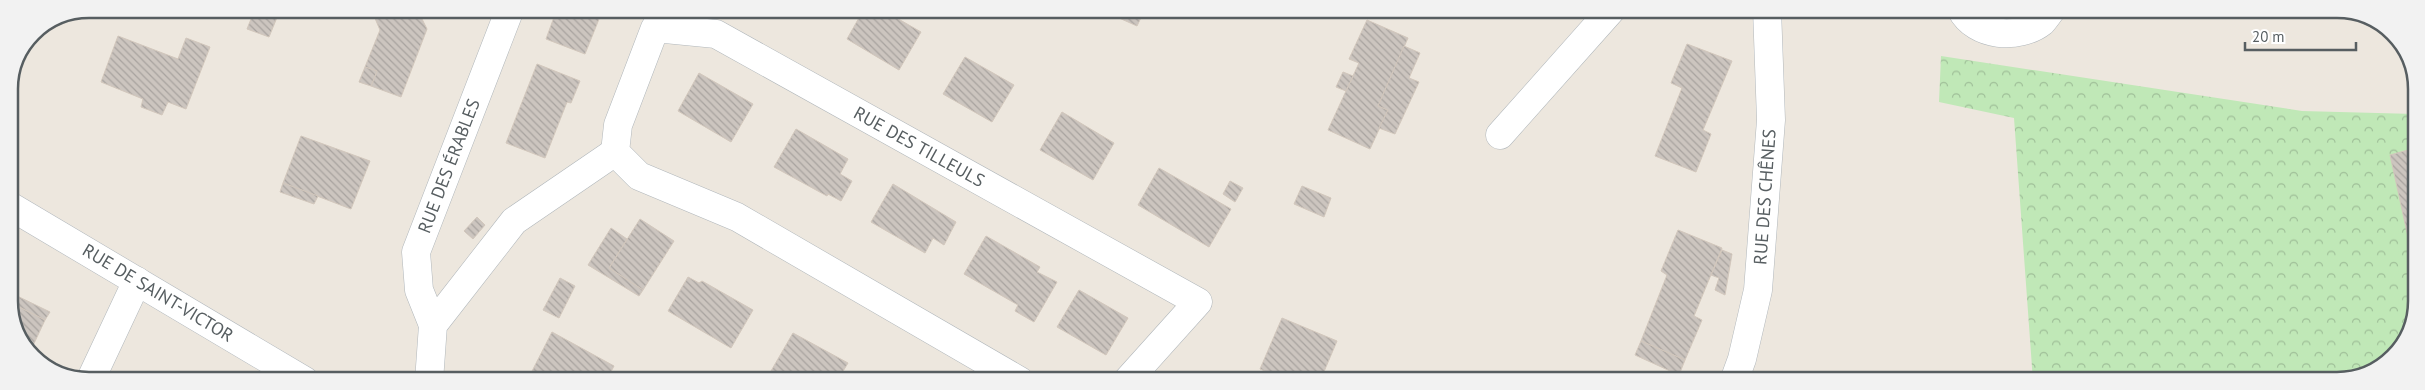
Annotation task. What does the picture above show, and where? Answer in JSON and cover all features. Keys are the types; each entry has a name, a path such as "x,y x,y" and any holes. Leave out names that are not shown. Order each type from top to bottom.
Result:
{"street":[{"name":"RUE DES ÉRABLES","path":"433,325 419,290 416,252 507,18"},
{"path":"1500,135 1604,18"},
{"name":"RUE DES CHÊNES","path":"1737,372 1758,290 1764,221 1771,120 1766,18"},
{"path":"1970,18 1980,28 2001,34 2022,32 2042,22 2045,18"},
{"name":"RUE DES TILLEULS","path":"615,152 618,125 655,28 716,34 1198,302 1135,372"},
{"path":"430,372 433,325 514,220 615,152 639,176 737,217 1004,372"},
{"name":"RUE DE SAINT-VICTOR","path":"18,211 290,372"},
{"path":"94,372 137,281"}],"green space":[{"path":"1941,56 2302,111 2408,114 2408,302 2404,324 2398,337 2383,355 2372,363 2346,372 2032,372 2014,118 1939,102"}],"building":[{"path":"251,18 277,18 269,37 247,29"},
{"path":"375,18 422,18 427,29 401,97 371,86 377,71 365,67 380,30"},
{"path":"554,18 599,18 585,54 546,39"},
{"path":"859,18 897,18 921,32 899,70 847,39"},
{"path":"1119,18 1141,18 1137,26"},
{"path":"1367,20 1408,38 1378,106 1388,110 1370,149 1328,130 1359,63 1349,59"},
{"path":"118,36 178,59 186,38 210,47 186,109 168,102 162,115 141,107 143,99 101,82"},
{"path":"1687,44 1732,61 1703,130 1711,134 1696,172 1655,156 1682,88 1671,83"},
{"path":"1404,46 1420,53 1409,78 1419,82 1395,134 1379,128 1388,110 1378,106"},
{"path":"965,57 1014,85 992,122 943,94"},
{"path":"537,64 580,81 571,103 567,102 545,158 506,143"},
{"path":"365,67 377,71 371,86 359,82"},
{"path":"1343,72 1353,76 1346,91 1336,87"},
{"path":"699,73 753,104 731,142 678,111"},
{"path":"1062,112 1114,143 1093,180 1040,150"},
{"path":"796,129 848,159 840,174 852,181 841,201 828,194 827,196 774,167"},
{"path":"301,136 370,161 351,209 283,183"},
{"path":"2408,150 2408,237 2390,155"},
{"path":"1159,168 1231,209 1209,247 1138,205"},
{"path":"1230,181 1243,188 1235,202 1223,194"},
{"path":"283,183 318,196 314,204 280,192"},
{"path":"893,184 956,222 944,245 933,238 925,253 871,222"},
{"path":"1302,186 1331,198 1324,217 1294,204"},
{"path":"477,217 485,225 473,239 464,231"},
{"path":"640,219 674,241 643,290 609,268"},
{"path":"611,228 627,239 609,268 643,290 639,296 588,265"},
{"path":"1678,230 1722,248 1694,316 1702,320 1685,360 1641,341 1667,275 1661,271"},
{"path":"986,236 1040,267 1037,272 1057,282 1034,322 1015,311 1018,305 964,274"},
{"path":"1722,250 1732,254 1725,295 1715,290 1719,278 1711,275"},
{"path":"688,277 699,283 702,281 753,310 731,348 668,311"},
{"path":"560,278 575,286 559,318 543,310"},
{"path":"1079,290 1128,318 1106,355 1057,327"},
{"path":"18,296 50,312 45,320 18,307"},
{"path":"18,307 45,320 33,346 21,324"},
{"path":"1282,318 1337,341 1324,372 1268,372 1260,369"},
{"path":"552,332 614,366 611,372 532,372"},
{"path":"793,333 848,363 842,372 771,371"},
{"path":"1641,341 1685,360 1680,372 1672,372 1635,355"}]}
